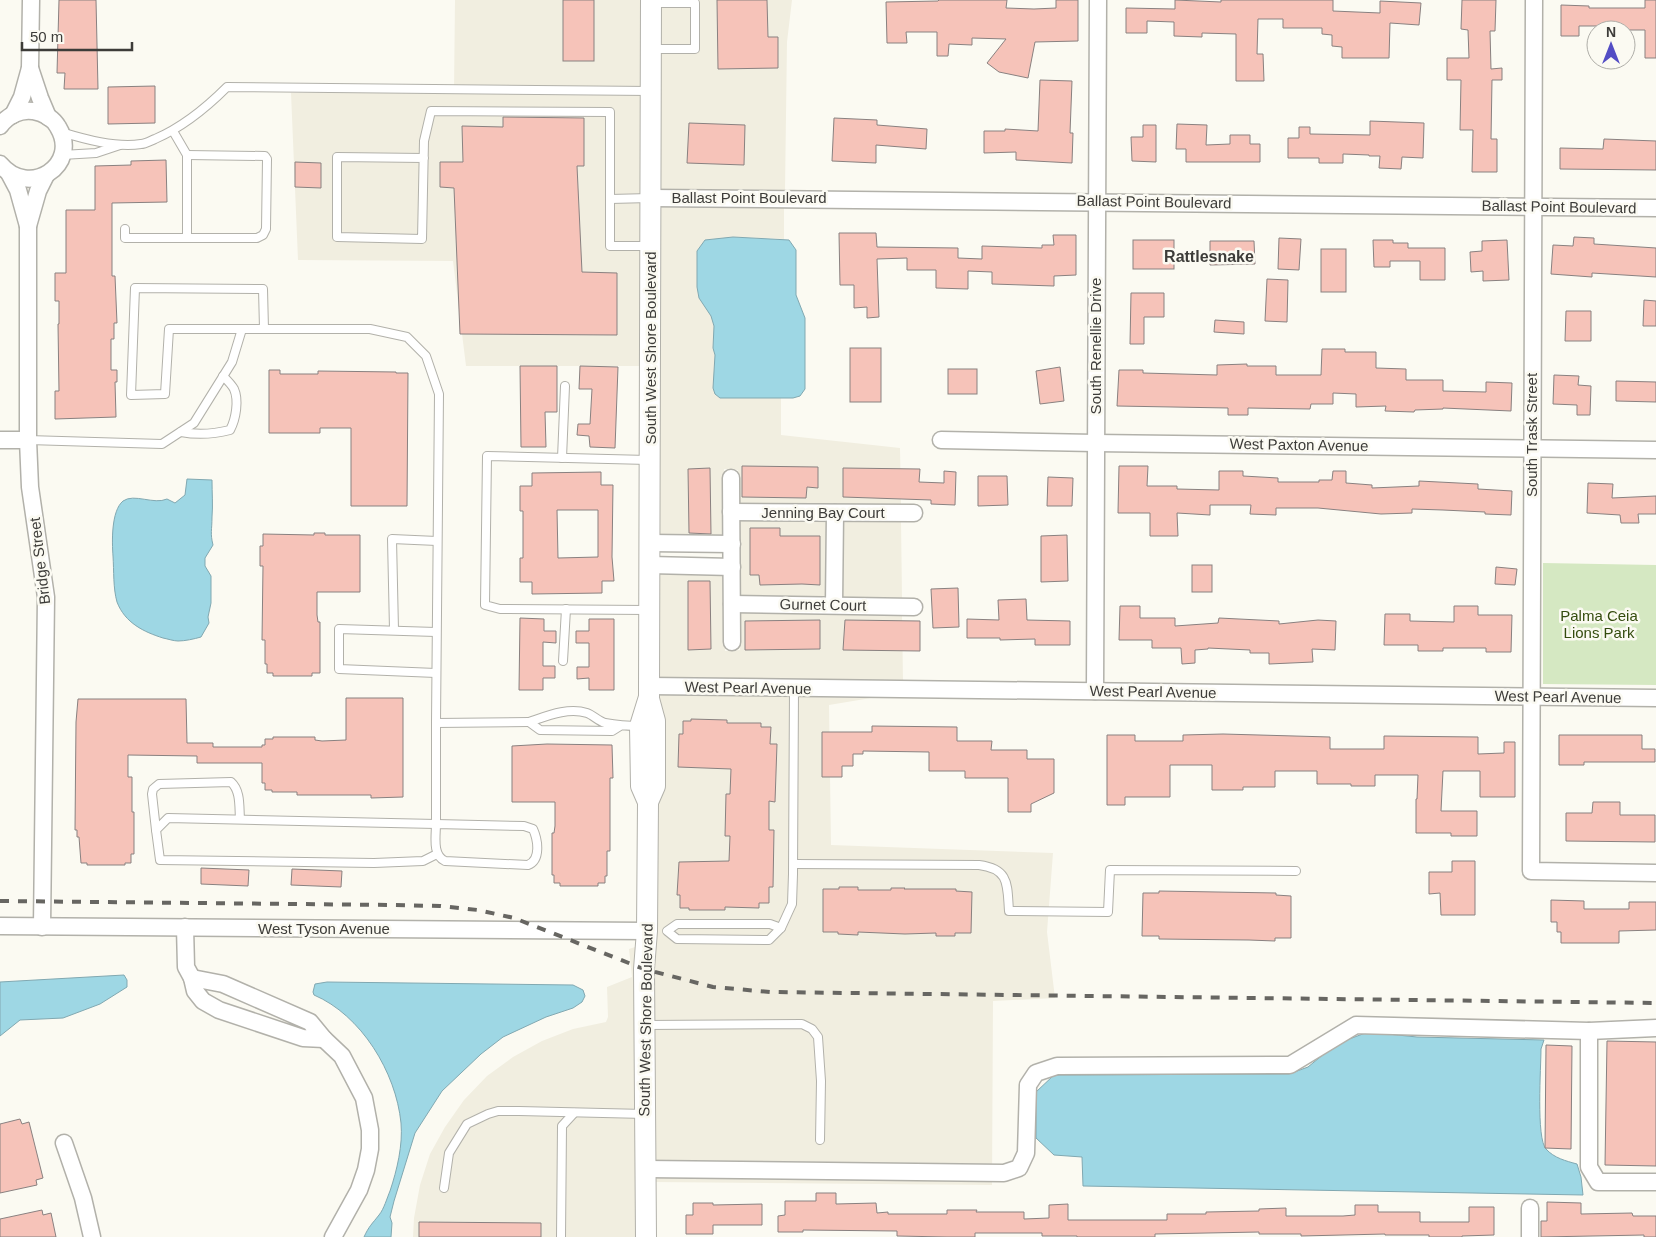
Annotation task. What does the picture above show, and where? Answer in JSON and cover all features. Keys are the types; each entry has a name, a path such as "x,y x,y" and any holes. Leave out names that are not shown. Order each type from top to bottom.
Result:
{"street":[{"path":"13,115 22,97 30,68 31,0"},
{"name":"South Renellie Drive","path":"1095,691 1098,0"},
{"name":"South Trask Street","path":"1534,0 1531,871 1656,873"},
{"name":"South West Shore Boulevard","path":"648,802 655,786 656,721 649,691 651,1"},
{"path":"30,68 48,116"},
{"path":"0,126 3,122 20,112 30,110 40,112 48,116 61,132 64,144 62,155"},
{"name":"Bridge Street","path":"28,226 38,191 46,175 57,165 62,155"},
{"path":"4,168 16,177 27,180 46,175"},
{"name":"Bridge Street","path":"4,168 18,190 28,226 28,440 30,488 46,597 42,927"},
{"name":"Ballast Point Boulevard","path":"651,198 1656,208"},
{"path":"0,440 28,440"},
{"name":"West Paxton Avenue","path":"941,440 1656,450"},
{"path":"731,478 732,642"},
{"name":"Jenning Bay Court","path":"731,512 914,513"},
{"path":"834,606 835,513"},
{"path":"650,543 732,544"},
{"path":"650,566 732,567"},
{"name":"Gurnet Court","path":"732,604 914,607"},
{"name":"West Pearl Avenue","path":"649,691 794,689 1095,691 1656,698"},
{"name":"South West Shore Boulevard","path":"646,1237 644,969 657,931 648,802 641,786 640,726 649,691"},
{"name":"West Tyson Avenue","path":"0,926 657,931"},
{"path":"185,927 186,967 196,991 203,1001 219,1010 303,1038 324,1039"},
{"path":"192,978 224,984 310,1022 342,1056 364,1098 370,1130 370,1149 366,1170 359,1190 333,1237"},
{"path":"232,1014 242,992"},
{"path":"646,1169 1004,1173 1019,1168 1026,1153 1028,1085 1036,1073 1057,1066 1290,1065 1356,1025 1589,1031 1656,1028"},
{"path":"1589,1031 1589,1167 1598,1182 1656,1182"},
{"path":"64,1144 83,1198 92,1237"},
{"path":"1530,1208 1530,1237"}],"lane":[{"path":"651,1 695,3 695,49 651,49"},
{"path":"61,132 82,139 122,145 142,144 173,131 207,107 227,87 651,91"},
{"path":"424,158 337,157 337,237 422,240 424,158 424,141 431,111 610,112 610,246 651,246"},
{"path":"173,131 187,155 187,238"},
{"path":"62,155 96,153 122,145"},
{"path":"125,229 125,238 258,238 263,235 266,229 267,159 265,156 187,155"},
{"path":"610,199 651,198"},
{"path":"156,830 168,818 240,819 436,824 524,826 533,829 537,837 536,857 533,863 528,865 445,861 440,859 437,854 436,824 436,632 439,394 426,356 407,337 370,329 264,329 242,329 169,329 164,394 131,394 135,288 263,290 264,329"},
{"path":"28,440 162,444 194,423 232,362 242,329"},
{"path":"181,432 192,434 230,430 234,422 236,403 234,389 224,376"},
{"path":"562,458 565,386"},
{"path":"649,610 500,609 484,605 487,456 650,460"},
{"path":"394,630 392,539 437,541"},
{"path":"563,661 566,609"},
{"path":"436,632 339,629 339,669 436,672"},
{"path":"657,931 677,939 770,940 781,928 792,904 794,864 794,689"},
{"path":"436,723 529,722 560,712 586,713 604,722 620,726 640,726"},
{"path":"529,722 540,730 612,731 620,726"},
{"path":"240,819 238,795 235,786 231,782 159,784 152,794 160,860 374,863 423,861 437,854"},
{"path":"794,864 979,865 992,867 1004,875 1009,911 1108,912 1110,870 1296,870"},
{"path":"657,931 676,924 770,924 781,928"},
{"path":"644,1025 802,1024 812,1029 818,1037 821,1081 820,1140"},
{"path":"444,1188 449,1153 466,1124 488,1114 498,1112 645,1114"},
{"path":"561,1237 562,1126 574,1113"}],"shaded area":[{"path":"455,0 644,0 643,366 466,366 453,261 298,260 291,93 454,90"},
{"path":"659,0 792,0 787,42 785,190 659,189"},
{"path":"659,206 784,207 784,239 734,237 705,240 697,287 699,298 711,316 714,326 714,367 720,398 781,398 781,435 900,448 901,505 739,504 738,470 724,469 724,535 657,534"},
{"path":"739,521 827,521 826,597 739,595"},
{"path":"842,521 901,522 902,598 841,597"},
{"path":"657,574 724,575 725,651 740,650 740,612 902,615 903,681 657,677"},
{"path":"657,694 871,698 829,705 831,845 1053,853 1047,932 1055,998 993,1001 992,1185 653,1182 653,1177 934,1181 935,1164 653,1160 652,1000 656,808 658,806"},
{"path":"638,946 639,1237 413,1237 414,1218 420,1185 430,1154 445,1127 464,1100 487,1076 513,1057 542,1041 573,1029 606,1022 608,1017 607,987 632,977 629,949"}],"green space":[{"name":"Palma Ceia Lions Park","path":"1543,563 1656,565 1656,685 1543,684"}],"water":[{"path":"733,237 789,240 796,250 796,295 805,318 805,389 800,396 793,398 720,398 715,394 713,388 714,326 711,316 699,298 697,287 697,251 705,240"},
{"path":"187,479 212,480 211,534 213,545 205,558 205,566 211,576 211,603 208,617 209,623 201,637 176,641 142,630 130,621 120,609 115,591 114,519 119,506 128,499 156,501 167,499 175,503 185,495"},
{"path":"124,975 127,980 127,987 100,1004 63,1018 20,1020 0,1036 0,982"},
{"path":"327,982 573,985 583,990 585,996 582,1002 573,1008 546,1017 503,1037 481,1054 442,1091 415,1133 390,1217 392,1223 391,1237 364,1237 382,1210 395,1175 401,1140 398,1104 384,1065 361,1031 347,1016 331,1004 314,995 315,984"},
{"path":"1368,1032 1417,1037 1544,1040 1541,1049 1540,1102 1543,1142 1546,1149 1553,1155 1577,1164 1583,1195 1083,1186 1082,1157 1054,1155 1036,1138 1036,1092 1054,1075 1289,1074 1308,1067 1336,1044"}],"building":[{"path":"59,0 96,0 98,89 64,89 65,73 57,73"},
{"path":"563,0 594,0 594,61 563,61"},
{"path":"717,0 767,0 768,37 778,37 778,68 718,69"},
{"path":"1007,0 1006,8 1034,9 1056,8 1056,0 1078,0 1078,41 1035,42 1028,78 999,72 987,63 1006,39 972,38 972,45 949,44 948,56 937,56 937,32 906,32 907,43 887,43 886,2"},
{"path":"1175,0 1221,2 1221,0 1333,0 1333,11 1380,13 1380,1 1421,3 1419,25 1390,23 1389,58 1342,58 1342,47 1332,46 1332,35 1322,34 1322,28 1283,28 1283,19 1258,19 1257,54 1263,54 1264,81 1236,81 1236,34 1202,33 1202,37 1174,36 1174,22 1147,21 1147,33 1126,33 1126,8 1175,9"},
{"path":"1462,0 1496,0 1495,31 1490,31 1491,69 1502,68 1502,80 1492,80 1491,139 1497,139 1497,172 1472,172 1473,130 1460,130 1461,80 1447,80 1447,58 1469,58 1468,30 1461,29"},
{"path":"1645,0 1656,0 1656,58 1645,58 1645,30 1636,30 1636,20 1586,20 1586,26 1579,26 1579,36 1561,36 1561,5 1589,6 1589,8 1645,8"},
{"path":"1040,80 1072,81 1070,133 1073,133 1072,163 1016,160 1016,152 984,153 984,131 1005,131 1005,129 1038,131"},
{"path":"155,86 155,123 108,124 108,87"},
{"path":"503,117 584,118 584,166 577,166 582,272 617,273 617,335 460,334 454,188 440,187 440,162 463,162 462,126 503,127"},
{"path":"834,118 877,120 877,125 927,129 926,149 876,145 876,163 832,161"},
{"path":"1370,121 1424,123 1423,158 1402,157 1401,169 1379,168 1380,156 1343,154 1343,163 1319,163 1319,158 1288,158 1288,138 1299,138 1299,127 1310,127 1310,134 1370,135"},
{"path":"689,123 745,125 744,165 687,163"},
{"path":"1177,124 1207,125 1206,145 1230,144 1230,135 1250,135 1250,144 1260,144 1260,162 1186,162 1186,149 1176,149"},
{"path":"1143,125 1156,125 1156,162 1132,161 1131,137 1143,137"},
{"path":"1604,139 1656,141 1656,170 1560,169 1560,148 1603,149"},
{"path":"166,160 167,202 112,203 112,276 115,276 117,323 114,323 114,339 111,339 111,370 117,370 117,382 115,382 116,417 55,419 55,391 59,391 59,301 55,301 55,273 66,273 66,210 95,210 95,166 131,165 131,161"},
{"path":"295,162 321,163 321,188 295,187"},
{"path":"839,233 876,233 877,247 958,248 958,258 982,259 982,246 1042,248 1042,245 1054,245 1053,235 1076,235 1076,275 1054,276 1054,286 992,284 992,272 968,271 968,289 936,288 936,270 907,270 907,258 877,259 879,317 867,318 867,307 854,308 854,285 840,285"},
{"path":"1574,237 1594,238 1594,244 1656,248 1656,277 1592,273 1592,277 1551,274 1553,245 1573,246"},
{"path":"1279,238 1301,239 1299,270 1278,269"},
{"path":"1133,240 1174,240 1174,269 1133,269"},
{"path":"1373,240 1393,240 1393,243 1408,243 1408,248 1445,248 1445,280 1420,280 1420,261 1390,261 1390,267 1374,267"},
{"path":"1507,240 1509,280 1483,281 1483,271 1471,272 1470,252 1482,251 1482,241"},
{"path":"1210,241 1254,241 1255,264 1210,265"},
{"path":"1321,249 1346,249 1346,292 1321,292"},
{"path":"1267,279 1288,280 1287,322 1265,321"},
{"path":"1131,293 1164,293 1164,317 1144,317 1144,344 1130,344"},
{"path":"1644,300 1656,301 1656,326 1643,326"},
{"path":"1566,311 1591,311 1591,341 1565,341"},
{"path":"1215,320 1244,322 1244,334 1214,332"},
{"path":"850,348 881,348 881,402 850,402"},
{"path":"1322,349 1345,349 1345,352 1376,352 1376,368 1406,369 1406,380 1443,380 1443,391 1486,392 1486,382 1512,383 1511,411 1443,408 1415,410 1414,412 1385,411 1386,406 1356,407 1356,394 1333,393 1333,404 1311,404 1310,409 1248,408 1248,415 1228,415 1228,408 1117,406 1119,370 1143,370 1143,373 1217,375 1217,365 1247,364 1247,366 1276,366 1276,375 1321,375"},
{"path":"520,366 557,366 557,412 545,412 546,447 521,447"},
{"path":"580,366 618,367 615,448 590,447 589,436 577,435 578,424 590,424 592,389 579,389"},
{"path":"1060,367 1064,401 1040,404 1036,371"},
{"path":"948,369 977,369 977,394 948,394"},
{"path":"269,370 280,370 280,374 318,374 318,371 408,373 407,506 351,506 351,428 320,428 320,433 269,433"},
{"path":"1554,375 1579,376 1578,385 1591,386 1590,415 1577,415 1577,405 1553,404"},
{"path":"1616,381 1656,382 1656,402 1616,401"},
{"path":"742,466 818,467 818,488 807,487 806,498 742,497"},
{"path":"1119,466 1148,466 1147,486 1177,486 1177,489 1219,490 1219,471 1243,471 1243,476 1278,478 1278,482 1319,482 1319,480 1332,480 1333,471 1346,471 1346,483 1372,485 1372,488 1419,486 1419,481 1478,484 1478,489 1512,491 1511,515 1412,509 1412,513 1381,514 1318,508 1276,508 1276,515 1250,514 1251,505 1210,505 1210,515 1177,513 1178,536 1150,536 1150,513 1118,513"},
{"path":"710,468 711,534 689,533 688,469"},
{"path":"843,468 920,469 919,482 944,483 944,471 956,472 955,505 931,504 931,500 843,497"},
{"path":"601,472 601,485 613,485 612,557 614,581 602,581 602,593 532,594 532,582 520,582 520,558 523,558 523,511 520,511 520,486 532,486 532,473","holes":["557,510 598,510 598,557 558,558"]},
{"path":"978,476 1007,476 1008,505 978,506"},
{"path":"1048,477 1073,478 1072,506 1047,506"},
{"path":"1588,483 1613,484 1612,498 1656,496 1656,514 1638,514 1639,523 1621,523 1620,515 1587,513"},
{"path":"750,528 780,528 780,536 820,536 820,585 760,585 759,575 750,575"},
{"path":"314,533 325,533 325,535 360,535 360,592 317,592 317,615 318,622 320,622 320,673 312,673 312,676 273,676 273,673 267,673 265,640 262,640 263,566 260,566 260,546 263,546 263,534 314,535"},
{"path":"1067,535 1068,581 1041,582 1041,536"},
{"path":"1192,565 1212,565 1212,592 1192,592"},
{"path":"1496,567 1517,569 1515,585 1495,584"},
{"path":"688,581 710,581 711,649 688,650"},
{"path":"958,588 959,627 933,628 931,589"},
{"path":"1026,599 1027,620 1070,621 1070,645 1035,645 1035,639 1000,640 1000,638 967,638 967,619 999,620 998,600"},
{"path":"1120,606 1140,606 1140,618 1175,618 1175,626 1218,623 1219,618 1279,621 1279,624 1318,620 1336,621 1335,650 1312,649 1313,662 1269,664 1269,653 1250,653 1250,650 1208,648 1195,650 1195,663 1182,664 1181,648 1152,648 1152,640 1119,640"},
{"path":"1454,606 1478,606 1478,615 1512,615 1511,652 1486,652 1486,648 1443,648 1443,651 1418,651 1418,645 1384,645 1385,614 1410,614 1410,621 1454,622"},
{"path":"520,618 544,619 544,631 556,631 556,643 543,642 543,666 555,666 555,678 543,678 543,690 519,690"},
{"path":"589,619 614,619 614,690 589,690 589,678 577,679 577,667 589,667 589,643 576,643 576,631 589,631"},
{"path":"820,620 820,649 745,650 745,621"},
{"path":"845,620 920,621 920,651 843,650"},
{"path":"346,698 403,698 403,797 371,798 371,795 297,795 297,792 272,792 272,790 265,790 265,783 262,783 262,763 197,763 197,756 128,755 128,777 132,777 132,812 134,812 134,854 131,854 131,863 125,863 125,865 87,865 87,863 81,863 79,837 77,837 77,830 75,830 78,699 186,699 187,743 213,743 213,747 262,747 262,745 265,745 265,739 273,739 273,737 315,737 315,740 322,741 346,740"},
{"path":"691,719 727,720 727,723 761,723 761,727 771,727 770,744 777,744 775,802 769,801 769,830 774,830 773,887 769,887 769,903 759,903 759,908 725,907 725,910 689,910 689,908 680,908 680,895 677,895 679,862 729,861 730,836 725,836 726,794 730,794 731,769 678,767 679,734 683,734 683,721 691,721"},
{"path":"872,726 957,727 957,741 992,741 991,750 1027,750 1027,759 1054,759 1054,793 1031,804 1031,812 1008,812 1008,778 965,778 965,771 929,771 929,752 863,751 863,754 853,754 853,766 842,766 842,777 822,777 822,732 872,732"},
{"path":"1223,734 1330,737 1330,749 1384,749 1384,736 1478,737 1478,754 1504,753 1504,742 1515,742 1515,797 1480,797 1480,771 1443,771 1441,811 1477,811 1477,836 1451,836 1451,833 1416,833 1418,775 1375,775 1375,786 1351,786 1351,784 1317,784 1317,771 1275,771 1275,787 1243,787 1243,790 1212,790 1212,765 1170,765 1170,797 1125,797 1125,805 1107,805 1107,735 1135,735 1135,741 1183,741 1183,735"},
{"path":"1559,735 1642,735 1642,749 1655,749 1655,762 1584,762 1584,765 1559,765"},
{"path":"547,744 612,745 613,778 610,778 610,851 607,851 607,876 605,876 605,883 598,883 598,886 560,886 560,883 554,883 554,875 552,875 552,833 554,833 555,826 555,802 512,802 512,746"},
{"path":"1593,802 1620,802 1620,815 1655,815 1655,842 1566,841 1566,813 1592,813"},
{"path":"1452,861 1475,861 1475,915 1441,915 1440,893 1429,894 1429,872 1452,872"},
{"path":"201,868 249,870 248,886 201,884"},
{"path":"292,869 342,871 341,887 291,885"},
{"path":"839,887 858,887 858,890 891,890 891,888 956,889 956,891 972,892 971,933 955,933 955,936 936,936 936,933 858,932 858,935 823,932 823,889 839,889"},
{"path":"1159,891 1276,893 1276,895 1291,896 1291,938 1275,938 1275,941 1159,939 1159,936 1142,936 1143,893 1159,893"},
{"path":"1551,900 1584,901 1584,909 1629,909 1629,902 1656,902 1656,930 1619,931 1619,943 1561,943 1561,932 1557,932 1557,922 1551,922"},
{"path":"1607,1041 1656,1042 1656,1166 1605,1165"},
{"path":"1546,1045 1572,1046 1571,1149 1545,1148"},
{"path":"20,1119 22,1124 29,1122 43,1178 36,1180 37,1185 0,1193 0,1124"},
{"path":"816,1193 836,1193 836,1204 876,1203 877,1213 888,1212 888,1214 947,1214 947,1210 977,1210 976,1212 1024,1212 1024,1219 1049,1218 1049,1205 1068,1204 1068,1220 1167,1220 1167,1214 1206,1214 1206,1212 1259,1211 1259,1209 1286,1208 1286,1216 1343,1216 1355,1215 1355,1205 1378,1205 1378,1212 1420,1212 1420,1222 1469,1222 1469,1207 1494,1207 1494,1235 1462,1237 1385,1234 1301,1236 1301,1234 1259,1234 1259,1232 1155,1234 1155,1237 1077,1237 1042,1236 1042,1233 975,1233 975,1237 947,1237 897,1236 897,1231 803,1230 803,1232 778,1232 778,1216 785,1215 785,1201 816,1201"},
{"path":"1547,1202 1581,1203 1581,1214 1632,1213 1633,1216 1656,1216 1656,1237 1644,1237 1644,1235 1541,1237 1541,1221 1547,1221"},
{"path":"693,1203 713,1203 713,1205 762,1204 762,1225 713,1225 713,1234 686,1234 686,1215 693,1215"},
{"path":"42,1210 43,1215 51,1213 56,1237 0,1237 0,1219"},
{"path":"419,1222 541,1223 541,1237 419,1237"}],"railway":[{"path":"0,901 393,905 440,906 478,910 514,918 644,969 713,987 770,992 1656,1003"}],"district":[{"name":"Rattlesnake","path":"1209,256"}]}
